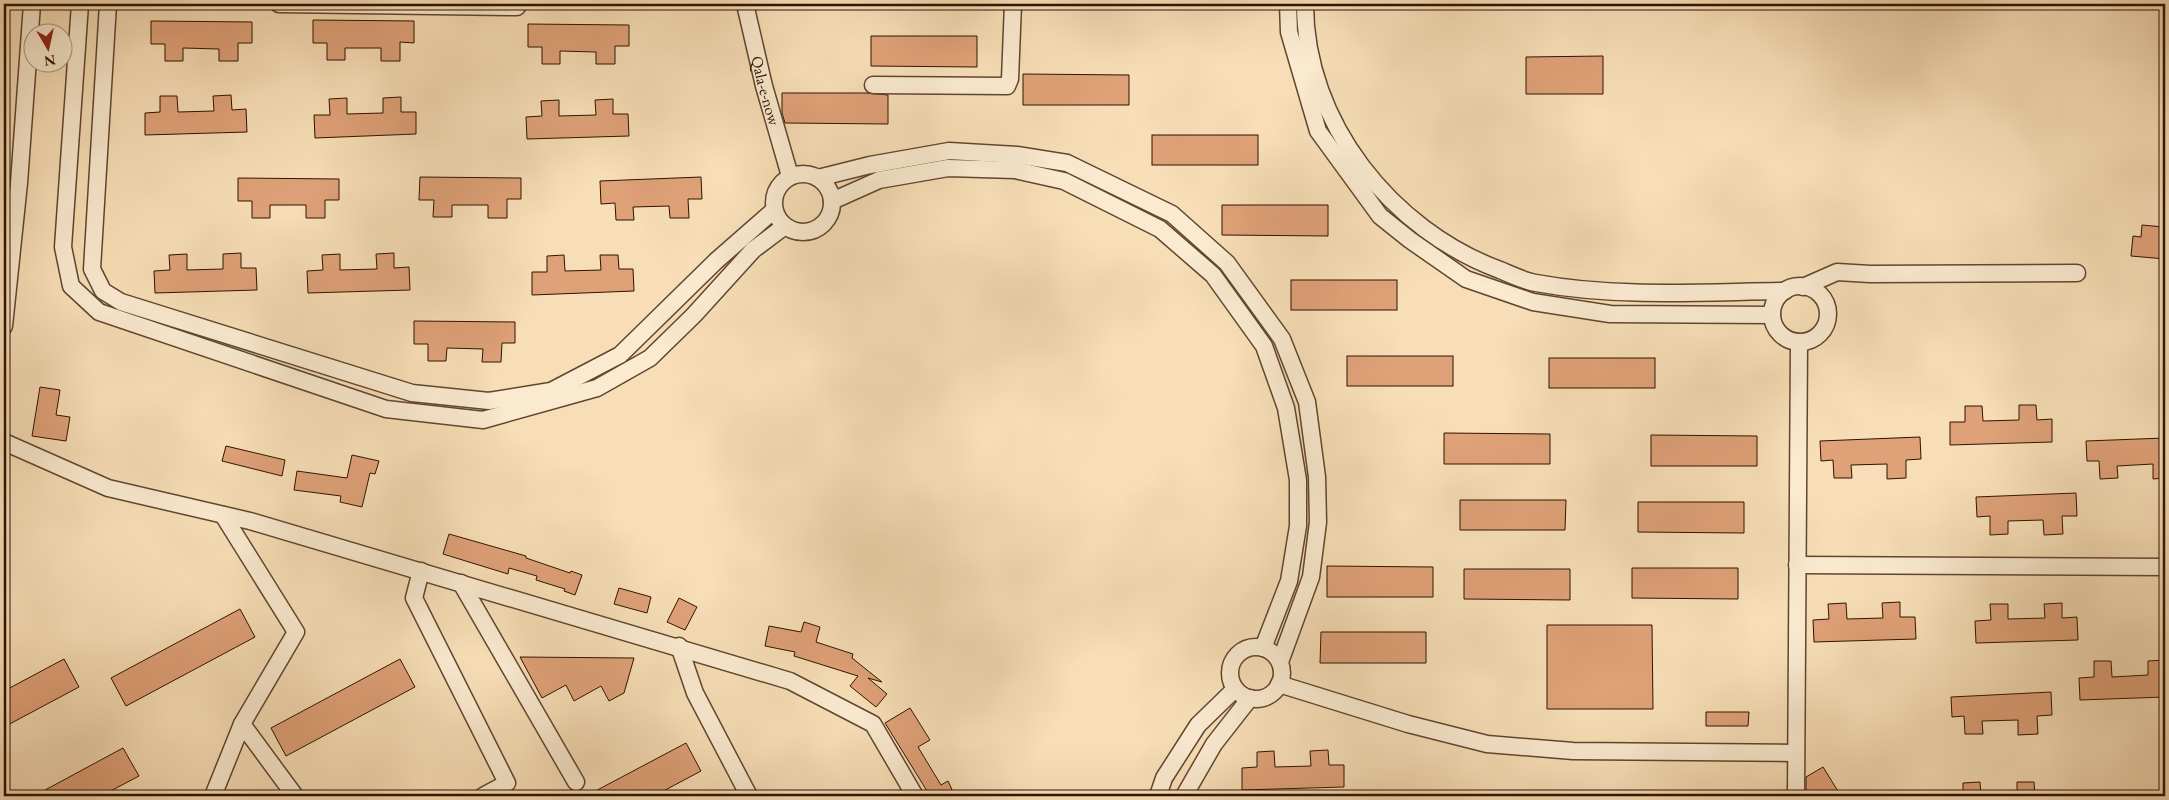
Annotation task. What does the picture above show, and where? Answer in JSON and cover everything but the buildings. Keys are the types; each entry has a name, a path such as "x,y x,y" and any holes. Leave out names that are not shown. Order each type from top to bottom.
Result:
{"street":[{"path":"4,326 19,184 32,4"},
{"path":"80,4 63,247 71,286 99,312 386,410 483,420 597,388 650,358 694,315 753,250 785,226"},
{"path":"108,4 92,269 103,291 121,302 412,393 489,401 551,391 620,355 716,261 774,210"},
{"path":"279,4 517,7"},
{"name":"Qala-e-now","path":"745,4 764,86 790,176"},
{"path":"873,85 1007,86 1010,79 1013,4"},
{"path":"1288,4 1289,32 1318,131 1380,216 1410,240 1466,279 1533,302 1610,314 1772,315"},
{"path":"1305,4 1305,26 1313,65 1332,121 1360,163 1389,199 1420,226 1473,260 1534,283 1608,293 1785,291 1793,287 1802,287 1819,293 1828,309 1828,318 1825,326 1820,334 1813,339 1799,342 1784,336 1774,323 1772,315 1774,306 1785,291"},
{"path":"818,178 949,151 1018,155 1067,163 1172,214 1227,263 1282,338 1306,402 1317,476 1318,522 1311,578 1280,662"},
{"path":"832,201 879,180 948,168 1015,170 1064,181 1160,229 1213,275 1264,346 1286,408 1298,480 1298,526 1289,581 1263,648"},
{"path":"809,174 818,178 830,192 832,201 827,219 812,230 794,231 785,226 778,219 774,210 776,190 790,176 809,174"},
{"path":"1802,287 1837,272 1870,274 2077,273"},
{"path":"1796,796 1799,342"},
{"path":"4,442 108,488 223,515 421,571 679,646 790,681 873,724 915,796"},
{"path":"213,796 242,724 296,632 223,515"},
{"path":"1797,565 2165,567"},
{"path":"421,571 414,598 507,783 484,796"},
{"path":"461,583 576,782"},
{"path":"679,646 695,693 750,796"},
{"path":"1247,648 1263,648 1276,656 1280,662 1282,670 1279,684 1267,696 1250,698 1242,695 1235,689 1229,674 1234,658 1247,648"},
{"path":"1279,684 1408,724 1487,744 1573,751 1796,753"},
{"path":"1158,796 1164,778 1198,725 1235,689"},
{"path":"1184,796 1214,744 1250,698"},
{"path":"242,724 295,796"}]}
